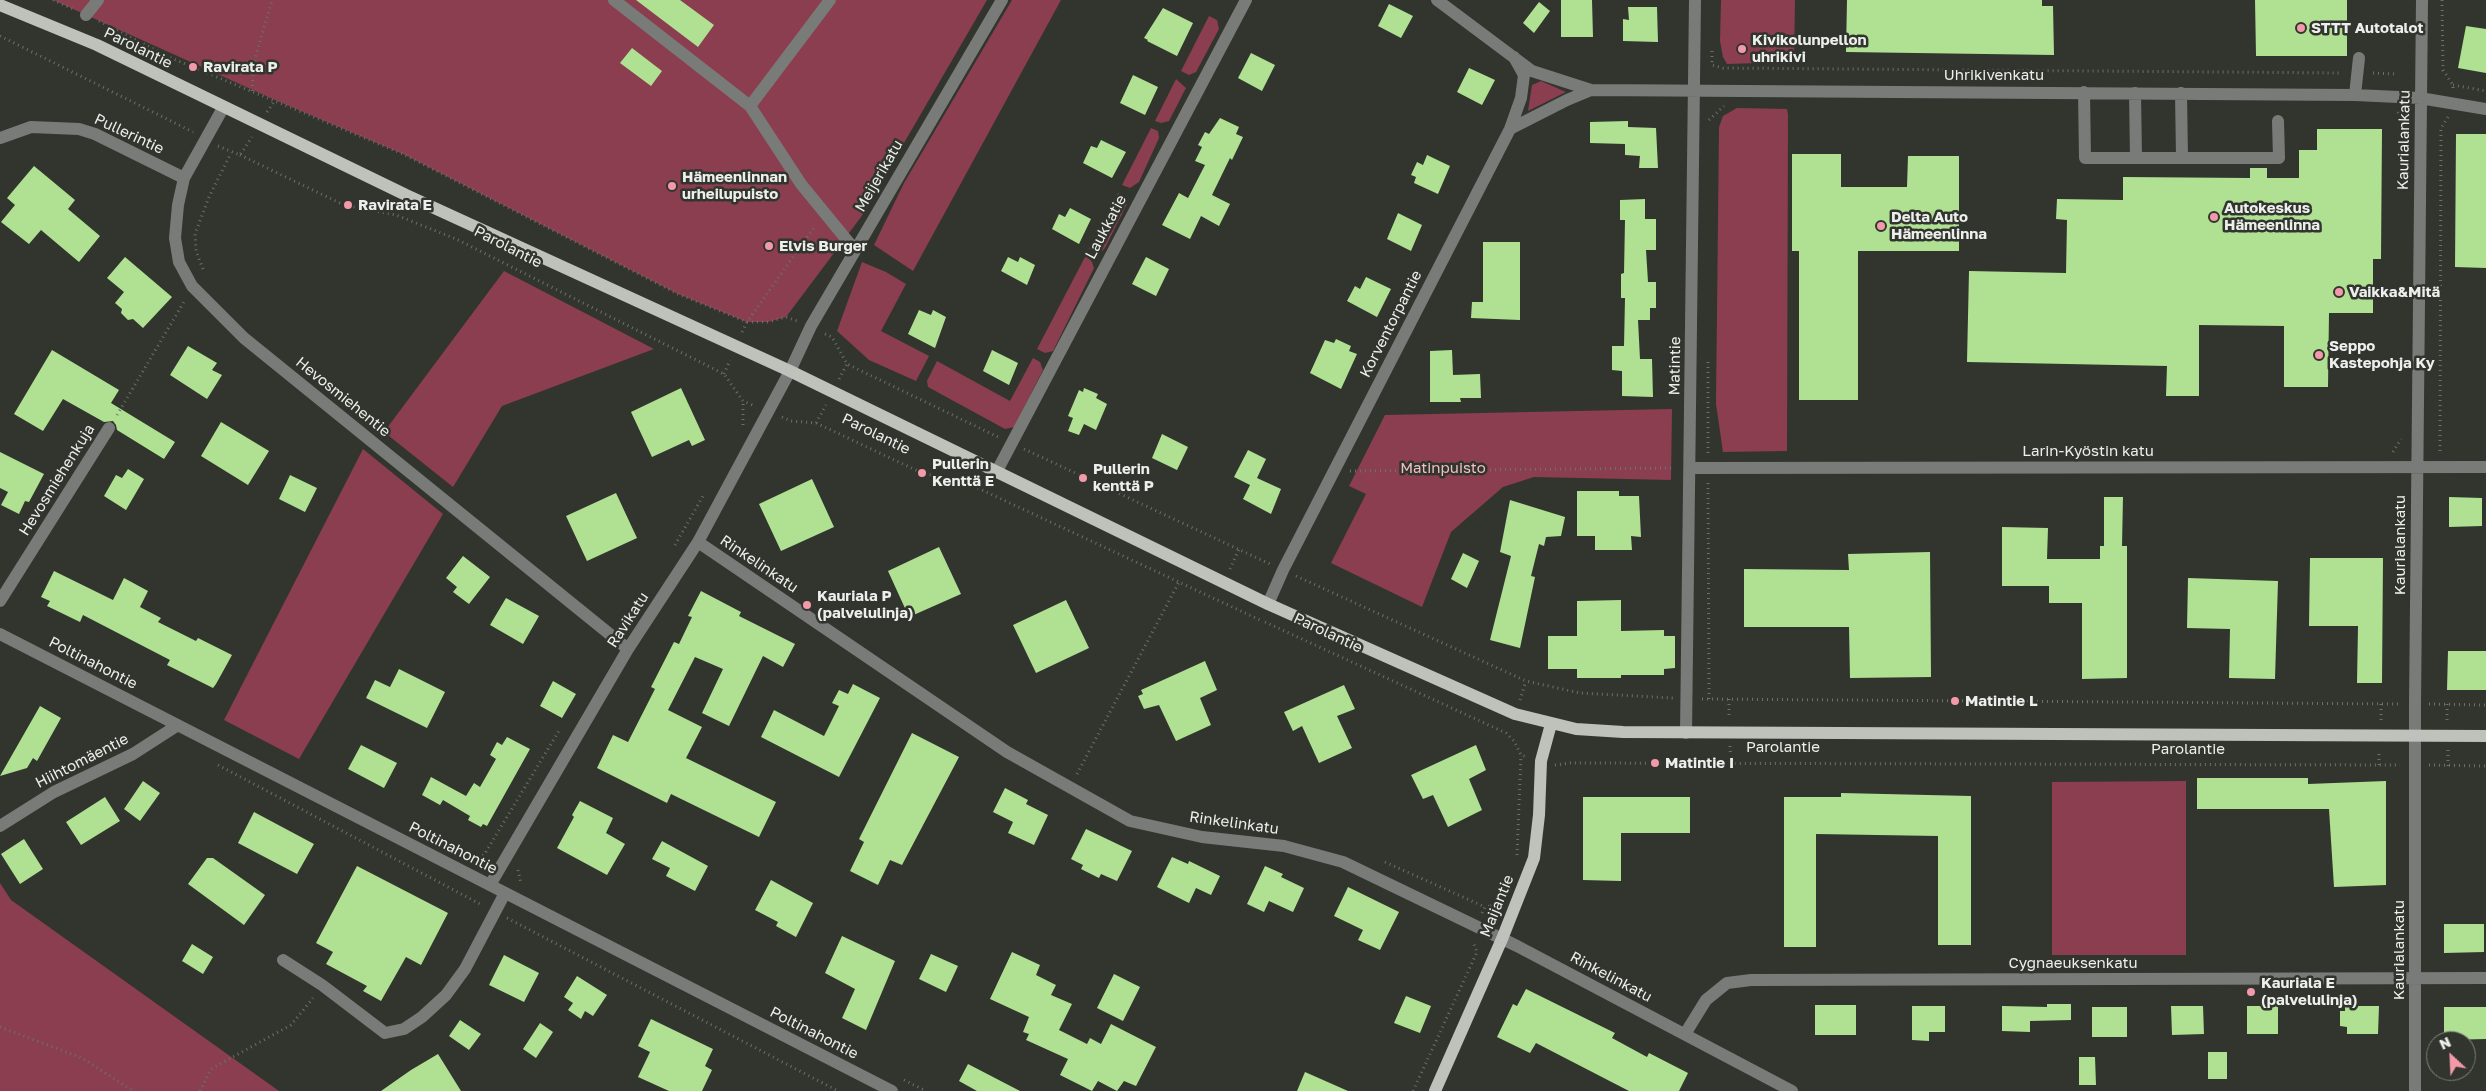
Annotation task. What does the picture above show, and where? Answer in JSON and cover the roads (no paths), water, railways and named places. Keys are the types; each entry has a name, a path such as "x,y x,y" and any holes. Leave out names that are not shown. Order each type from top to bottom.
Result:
{"main road":[{"name":"Parolantie","path":"0,4 97,45 259,126 626,298 790,371 1268,604 1516,714 1576,729 1686,733 2486,736"},
{"name":"Maijantie","path":"1436,1091 1502,939 1534,858 1539,815 1541,761 1552,724"}],"street":[{"path":"86,15 98,0"},
{"path":"614,0 750,106 801,184 855,250"},
{"path":"750,106 830,0"},
{"name":"Meijerikatu","path":"790,371 811,326 1002,0"},
{"name":"Laukkatie","path":"997,471 1246,0"},
{"path":"1437,0 1532,71 1553,80 1591,90"},
{"name":"Matintie","path":"1686,733 1695,0"},
{"name":"Kaurialankatu","path":"2414,1091 2415,704 2422,0"},
{"name":"Korventorpantie","path":"1268,604 1334,471 1510,130 1522,98 1524,75 1514,57"},
{"path":"2356,95 2359,58"},
{"name":"Uhrikivenkatu","path":"1510,130 1567,100 1591,90 1694,89 2356,95 2420,98 2486,110"},
{"path":"2084,92 2085,158 2279,158 2278,121"},
{"path":"2135,93 2136,158"},
{"path":"2181,93 2182,158"},
{"name":"Hevosmiehentie","path":"223,108 184,178 178,205 175,238 179,262 192,286 244,338 628,649"},
{"name":"Pullerintie","path":"0,138 31,127 79,129 95,134 184,178"},
{"name":"Ravikatu","path":"490,885 628,649 698,542 790,371"},
{"name":"Hevosmiehenkuja","path":"0,601 109,428"},
{"name":"Larin-Kyöstin katu","path":"1690,468 2486,467"},
{"name":"Rinkelinkatu","path":"698,542 1007,752 1130,821 1202,837 1284,846 1344,862 1502,939 1792,1091"},
{"name":"Poltinahontie","path":"0,634 890,1090"},
{"name":"Hiihtomäentie","path":"0,826 54,792 133,754 178,724"},
{"path":"283,960 322,985 385,1032 404,1030 422,1017 451,988 465,969 505,892"},
{"name":"Cygnaeuksenkatu","path":"1685,1034 1706,1000 1727,983 1751,980 2486,978"}],"place":[{"name":"STTT Autotalot","path":"2301,28"},
{"name":"Kivikolunpellon uhrikivi","path":"1742,49"},
{"name":"Ravirata P","path":"193,67"},
{"name":"Hämeenlinnan urheilupuisto","path":"672,186"},
{"name":"Ravirata E","path":"348,205"},
{"name":"Autokeskus Hämeenlinna","path":"2214,217"},
{"name":"Delta Auto Hämeenlinna","path":"1881,226"},
{"name":"Elvis Burger","path":"769,246"},
{"name":"Vaikka&Mitä","path":"2339,292"},
{"name":"Seppo Kastepohja Ky","path":"2319,355"},
{"name":"Pullerin Kenttä E","path":"922,473"},
{"name":"Pullerin kenttä P","path":"1083,478"},
{"name":"Kauriala P (palvelulinja)","path":"807,605"},
{"name":"Matintie L","path":"1955,701"},
{"name":"Matintie I","path":"1655,763"},
{"name":"Kauriala E (palvelulinja)","path":"2251,992"}],"park label":[{"name":"Matinpuisto","path":"1443,468"}]}
